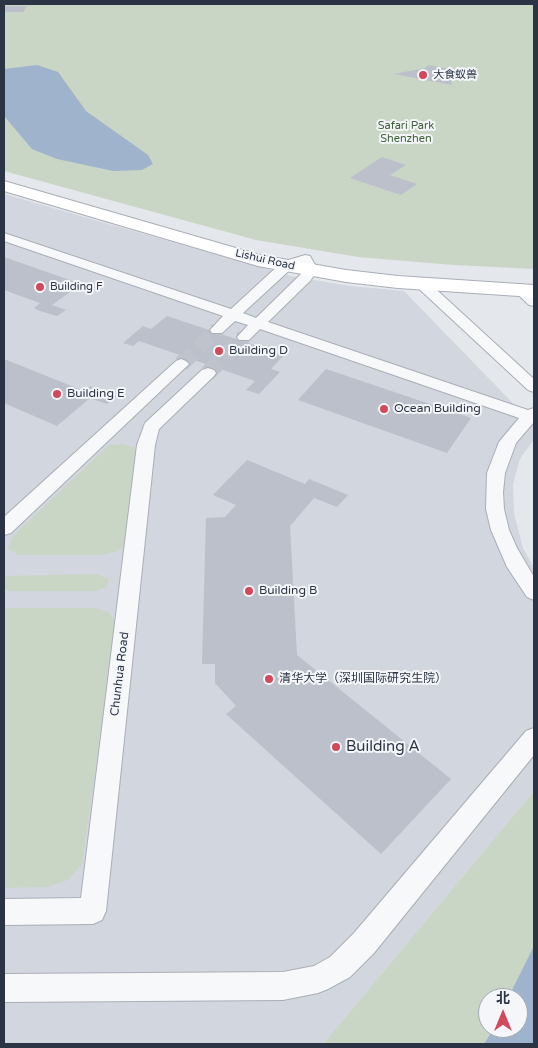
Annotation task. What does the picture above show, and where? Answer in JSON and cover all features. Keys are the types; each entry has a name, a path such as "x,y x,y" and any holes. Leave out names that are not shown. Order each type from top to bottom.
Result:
{"main road":[{"name":"Lishui Road","path":"4,178 346,276 531,292"},
{"name":"Lishui Road","path":"4,186 258,260 287,265 308,264 411,274 531,292"}],"street":[{"path":"4,237 532,415 513,435 501,456 496,473 494,492 500,530 507,548 516,567 534,592"},
{"path":"244,337 305,278 308,264"},
{"path":"217,330 287,265"},
{"path":"422,284 534,387"},
{"path":"4,528 181,364"},
{"name":"Chunhua Road","path":"4,912 92,911 146,445 151,428 208,373"},
{"path":"4,988 283,986 318,979 340,967 364,943 534,738"}],"shaded area":[{"name":"清华大学（深圳国际研究生院）","path":"4,194 291,276 350,286 404,291 534,425 534,439 520,459 513,484 514,514 523,548 534,568 534,791 323,1044 4,1044"}],"green space":[{"name":"Safari Park Shenzhen","path":"4,4 534,4 534,269 358,257 256,240 4,171"},
{"path":"122,444 133,447 138,452 126,544 119,551 104,555 19,555 8,549 12,537 109,445"},
{"path":"97,574 109,579 107,587 95,591 4,591 4,576"},
{"path":"4,608 94,608 109,612 116,622 82,864 68,880 47,887 4,888"},
{"path":"534,791 534,1044 323,1044"}],"water":[{"path":"37,65 58,72 86,111 148,155 153,164 142,170 113,171 57,159 32,149 4,116 4,69"},
{"path":"534,946 534,1044 484,1044 488,1038 528,1038 528,988 513,988"}],"building":[{"path":"4,6 27,6 23,12 4,12"},
{"name":"大食蚁兽","path":"429,65 454,70 445,76 451,80 452,85 394,74 425,68"},
{"path":"382,157 406,165 390,175 417,184 401,195 350,178"},
{"name":"Building F","path":"4,257 81,284 52,305 66,310 57,316 40,311 34,308 40,303 4,290"},
{"name":"Building D","path":"167,316 284,355 271,369 280,372 259,394 246,390 255,381 139,341 133,346 123,343 143,326 151,329"},
{"name":"Building E","path":"4,359 84,391 90,386 117,396 107,404 90,398 57,426 4,403"},
{"name":"Ocean Building","path":"326,369 471,418 447,453 298,400"},
{"path":"247,460 305,484 309,479 348,495 337,507 314,498 290,526 297,655 451,779 381,854 226,714 236,706 215,683 215,664 202,664 206,518 225,517 236,505 213,495"}],"tunnel":[{"path":"181,364 217,330"},
{"path":"208,373 244,337"}],"place":[{"name":"大食蚁兽","path":"423,75"},
{"name":"Building F","path":"40,287"},
{"name":"Building D","path":"219,351"},
{"name":"Building E","path":"57,394"},
{"name":"Ocean Building","path":"384,409"},
{"name":"Building B","path":"249,591"},
{"name":"清华大学（深圳国际研究生院）","path":"269,679"},
{"name":"Building A","path":"336,747"}]}
